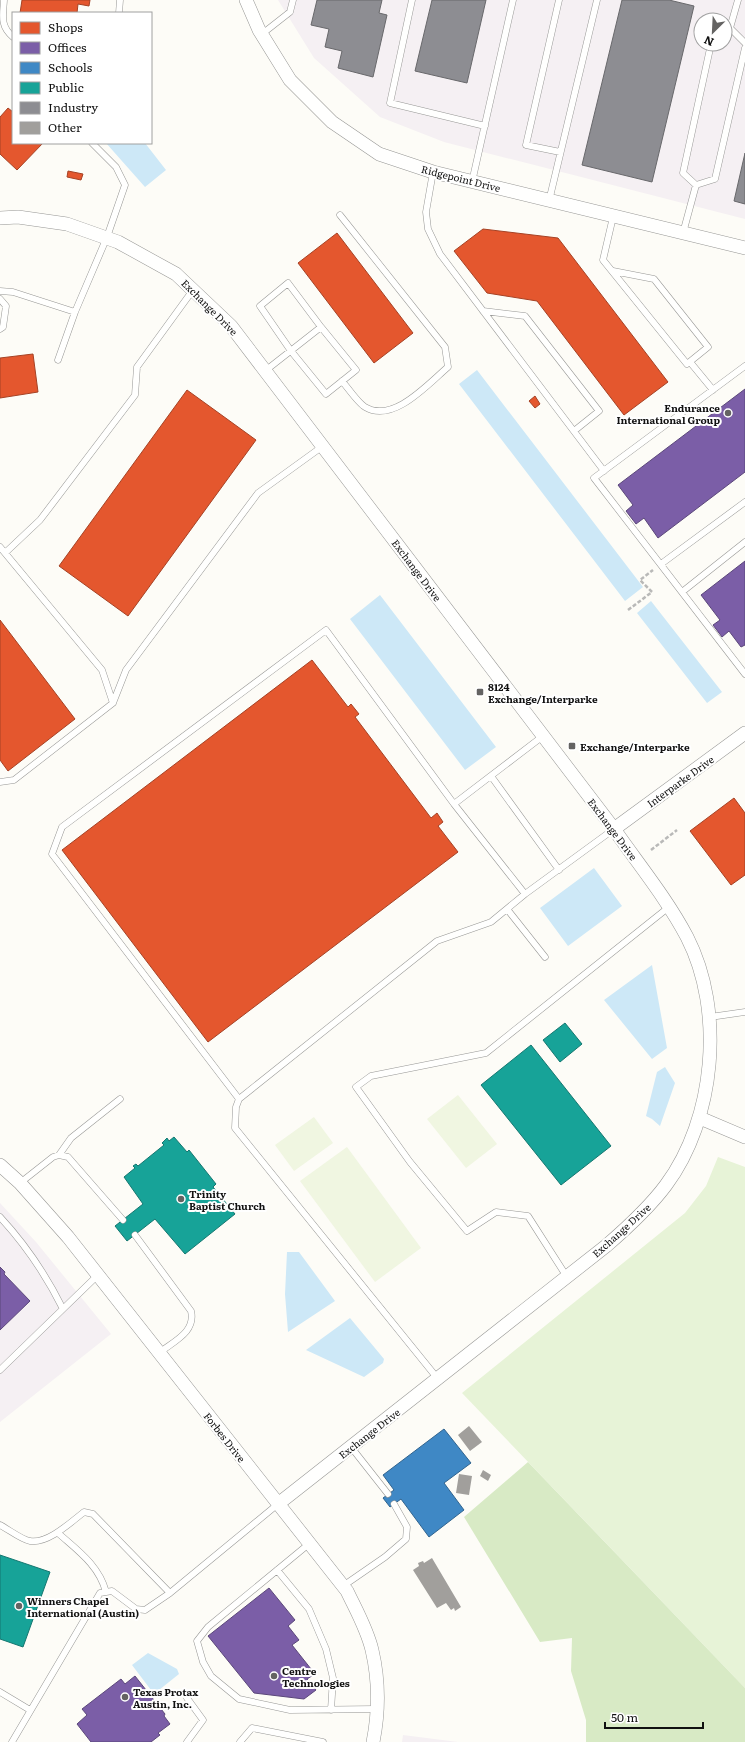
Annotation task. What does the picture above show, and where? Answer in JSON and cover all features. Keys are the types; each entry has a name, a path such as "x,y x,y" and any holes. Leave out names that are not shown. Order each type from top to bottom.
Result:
{"street":[{"name":"Ridgepoint Drive","path":"246,0 262,34 290,80 332,122 379,154 433,172 745,248"},
{"name":"Exchange Drive","path":"0,218 18,217 67,224 107,237 176,274 231,326 614,830 669,907 688,938 702,976 710,1017 711,1045 707,1081 700,1118 684,1153 666,1184 647,1208 606,1246 278,1504"},
{"name":"Interparke Drive","path":"614,830 745,733"},
{"path":"700,1118 745,1137"},
{"name":"Forbes Drive","path":"0,1165 20,1183 68,1237 343,1586 361,1619 372,1650 377,1689 376,1724 373,1742"}],"lane":[{"path":"4,0 2,24 6,32 12,36"},
{"path":"118,12 120,0"},
{"path":"262,34 290,12 293,0"},
{"path":"412,0 390,102 485,126"},
{"path":"472,182 513,0"},
{"path":"559,0 526,144 560,152"},
{"path":"549,200 597,0"},
{"path":"733,15 738,0"},
{"path":"733,34 745,43"},
{"path":"696,185 715,179 745,48"},
{"path":"696,185 683,173 709,52"},
{"path":"58,360 75,312 107,237 125,185 116,167 93,144"},
{"path":"433,172 426,212 428,229 440,254 604,470"},
{"path":"683,233 696,185"},
{"path":"340,215 445,347 448,367 405,403 384,412 364,407 342,381"},
{"path":"613,217 603,260 687,364 708,347 654,279 613,271"},
{"path":"288,283 321,327 356,370 326,394 291,351 260,306 288,283"},
{"path":"5,553 40,520 136,395 137,367 193,290"},
{"path":"0,291 12,292 75,312"},
{"path":"0,299 6,306 3,326 0,329"},
{"path":"483,311 525,316 599,411 574,431"},
{"path":"265,371 321,327"},
{"path":"690,362 713,390"},
{"path":"745,366 594,478 745,674"},
{"path":"0,782 14,780 113,703 126,670 258,493 322,446"},
{"path":"661,564 745,502"},
{"path":"682,592 745,542"},
{"path":"0,547 102,670 113,703"},
{"path":"239,1099 52,854 62,827 326,630 454,804 525,894"},
{"path":"454,804 543,736"},
{"path":"491,776 559,870"},
{"path":"438,1379 235,1128 236,1107 239,1099 437,941 491,922 525,894 614,830"},
{"path":"567,1277 528,1216 496,1212 467,1231 410,1162 356,1087 371,1076 486,1053 669,907"},
{"path":"507,909 545,958"},
{"path":"710,1017 745,1012"},
{"path":"60,1155 71,1138 120,1099"},
{"path":"20,1183 53,1157 60,1155 68,1157 123,1220"},
{"path":"0,1217 34,1258 50,1282 63,1309"},
{"path":"135,1235 191,1310 192,1318 188,1330 159,1353"},
{"path":"0,1370 98,1276"},
{"path":"351,1447 388,1494"},
{"path":"12,1742 100,1593 112,1591 136,1609 145,1610 170,1593 278,1504"},
{"path":"343,1586 385,1557 406,1539 407,1527 394,1504"},
{"path":"0,1525 30,1542 45,1539 58,1533 84,1512 94,1514 170,1593"},
{"path":"58,1533 93,1564 103,1582 106,1592"},
{"path":"310,1543 208,1627 197,1641 203,1662 212,1676 239,1699 290,1710 376,1709"},
{"path":"277,1570 309,1609 326,1649 333,1678 331,1710"},
{"path":"0,1692 30,1710"},
{"path":"187,1698 203,1720 187,1742"},
{"path":"240,1742 252,1728 323,1742"}],"path":[{"path":"628,610 652,592 640,580 661,564"},
{"path":"651,850 677,830"}],"shaded area":[{"path":"278,0 745,0 745,219 444,142 380,117 314,58"},
{"path":"0,1203 36,1242 111,1334 0,1422"},
{"path":"403,1735 458,1742 402,1742"}],"green space":[{"path":"458,1095 497,1144 466,1168 427,1119"},
{"path":"314,1117 333,1143 294,1171 275,1145"},
{"path":"347,1147 421,1248 375,1282 300,1181"},
{"path":"718,1157 745,1167 745,1688 462,1393 685,1213 706,1186"},
{"path":"528,1462 745,1688 745,1742 586,1742 586,1720 571,1671 572,1638 540,1642 464,1517"}],"water":[{"path":"107,144 146,144 166,170 145,187"},
{"path":"477,370 643,587 625,601 459,384"},
{"path":"380,595 496,747 465,770 350,619"},
{"path":"651,601 722,692 707,703 637,613"},
{"path":"594,868 622,906 568,946 540,908"},
{"path":"652,965 667,1048 652,1059 604,1000"},
{"path":"665,1067 675,1083 660,1126 646,1116 657,1072"},
{"path":"287,1252 299,1252 335,1301 288,1332 285,1294"},
{"path":"350,1318 384,1359 383,1363 364,1377 306,1350"},
{"path":"148,1653 177,1669 179,1674 154,1694 132,1665"}],"building: Shops":[{"path":"22,0 90,0 89,6 78,4 77,12 20,12"},
{"path":"8,108 12,111 12,144 42,144 17,170 0,154 0,117"},
{"path":"68,171 83,174 81,180 67,177"},
{"path":"483,229 558,238 668,382 624,415 537,301 487,293 454,251"},
{"path":"337,233 413,333 374,363 298,263"},
{"path":"33,354 38,392 0,398 0,358"},
{"path":"187,390 256,440 128,616 59,566"},
{"path":"535,396 540,404 535,408 529,401"},
{"path":"0,620 75,719 8,771 0,760"},
{"path":"312,660 348,707 351,704 359,714 355,717 431,818 437,813 443,822 438,826 458,852 208,1042 62,850"},
{"path":"734,798 745,813 745,875 731,885 690,831"}],"building: Offices":[{"path":"745,389 745,472 658,538 644,518 636,524 626,511 633,505 618,485"},
{"path":"745,561 745,645 741,647 729,631 722,637 713,625 720,620 701,595"},
{"path":"0,1267 5,1272 4,1274 30,1301 0,1330"},
{"path":"269,1588 295,1620 288,1626 299,1640 292,1645 315,1674 307,1679 316,1690 304,1699 254,1693 208,1636"},
{"name":"Texas Protax Austin, Inc.","path":"135,1676 165,1714 164,1716 170,1724 158,1733 160,1735 151,1742 91,1742 77,1724 87,1715 82,1709 121,1679 125,1684"}],"building: Schools":[{"path":"444,1429 471,1463 444,1483 464,1510 429,1537 401,1499 390,1507 383,1498 394,1490 383,1475"}],"building: Public":[{"path":"565,1023 582,1044 560,1062 543,1040"},
{"path":"531,1045 611,1146 561,1185 481,1085"},
{"name":"Trinity Baptist Church","path":"174,1137 187,1152 189,1150 216,1184 213,1187 235,1214 185,1254 155,1219 127,1241 115,1226 143,1204 124,1177 135,1168 133,1166 136,1164 138,1166 164,1145 162,1143 167,1138 169,1141"},
{"name":"Winners Chapel International (Austin)","path":"0,1555 50,1572 23,1647 0,1639"}],"building: Industry":[{"path":"317,0 382,0 379,13 387,15 373,77 338,68 342,51 325,47 329,29 311,25"},
{"path":"432,0 486,0 467,83 415,71"},
{"path":"622,0 669,0 694,6 652,182 582,165"},
{"path":"745,153 745,204 734,201"}],"building: Other":[{"path":"469,1426 482,1442 470,1451 458,1435"},
{"path":"483,1470 491,1475 488,1481 480,1476"},
{"path":"459,1474 472,1476 469,1495 456,1493"},
{"path":"432,1558 461,1607 455,1611 454,1608 451,1610 446,1603 437,1608 413,1570 419,1566 418,1563 423,1561 424,1563"}],"place":[{"name":"Endurance International Group","path":"728,413"},
{"name":"8124 Exchange/Interparke","path":"480,692"},
{"name":"Exchange/Interparke","path":"572,746"},
{"name":"Trinity Baptist Church","path":"181,1199"},
{"name":"Winners Chapel International (Austin)","path":"19,1606"},
{"name":"Centre Technologies","path":"274,1676"},
{"name":"Texas Protax Austin, Inc.","path":"125,1697"}]}
